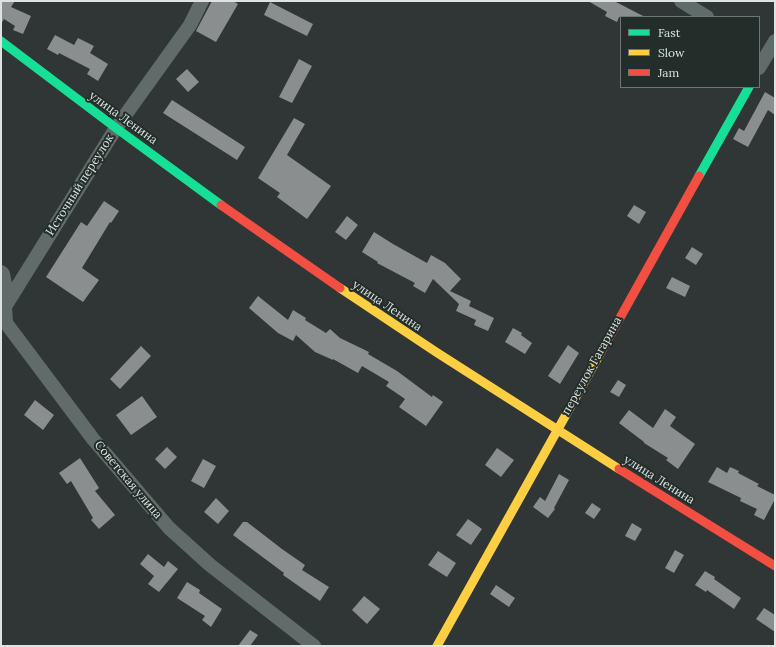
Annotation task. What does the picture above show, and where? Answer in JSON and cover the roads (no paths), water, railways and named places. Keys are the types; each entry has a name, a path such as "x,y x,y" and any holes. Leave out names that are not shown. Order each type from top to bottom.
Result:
{"street":[{"name":"Источный переулок","path":"3,309 116,128 190,25 202,1"},
{"path":"681,1 705,16"},
{"name":"улица Ленина","path":"1,41 116,128 294,257 425,346 703,523 775,566"},
{"path":"760,66 775,41"},
{"name":"переулок Гагарина","path":"437,646 748,88"},
{"name":"Советская улица","path":"1,272 3,274 7,294 3,309 6,323 93,439 169,528 210,565 314,646"}]}
